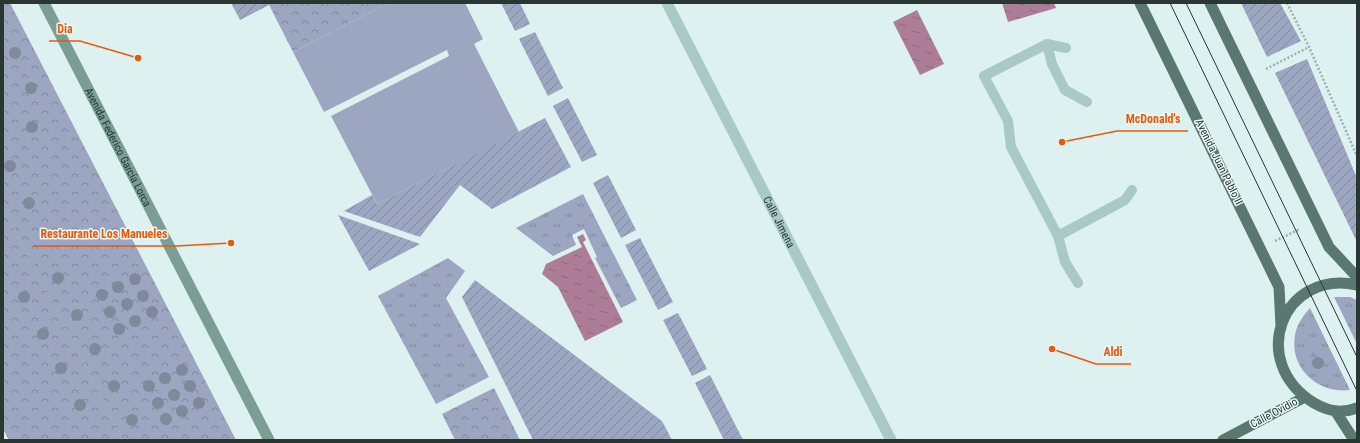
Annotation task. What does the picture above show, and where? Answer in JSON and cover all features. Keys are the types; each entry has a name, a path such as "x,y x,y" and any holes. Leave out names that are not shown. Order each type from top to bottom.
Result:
{"main road":[{"name":"Avenida Federico García Lorca","path":"44,3 269,440"},
{"name":"Avenida Juan Pablo II","path":"1140,3 1279,287 1281,326"},
{"path":"1210,3 1329,247 1357,277"},
{"path":"1354,440 1336,412 1305,397 1287,380 1281,367 1278,338 1287,312 1296,301 1309,291 1333,282 1357,285"},
{"name":"Calle Ovidio","path":"1223,440 1305,397"},
{"path":"1336,412 1357,408"}],"street":[{"name":"Calle Jimena","path":"667,3 891,440"}],"lane":[{"path":"1066,48 1047,44 984,76 1008,121 1011,147 1058,236 1065,262 1078,283"},
{"path":"1047,44 1052,64 1065,90 1087,102"},
{"path":"1058,236 1125,200 1132,190"}],"path":[{"path":"1287,3 1309,47 1357,156"},
{"path":"1266,69 1309,47"},
{"path":"3,207 123,440"},
{"path":"1271,243 1306,226"}],"green space":[{"path":"3,3 10,3 236,440 9,440 3,429"},
{"path":"231,3 268,3 269,5 240,20"},
{"path":"268,3 388,3 293,52"},
{"path":"388,3 465,3 483,39 474,44 519,132 377,204 331,116 449,56 447,50 324,112 293,52"},
{"path":"501,3 520,3 530,24 515,31"},
{"path":"1241,3 1280,3 1301,41 1267,57"},
{"path":"535,32 563,88 548,96 519,39"},
{"path":"1307,59 1357,178 1357,242 1275,73"},
{"path":"568,98 597,155 582,162 553,106"},
{"path":"545,118 571,167 492,209 460,185 420,237 344,211 372,195 377,204"},
{"path":"608,175 636,230 621,238 593,183"},
{"path":"583,194 637,300 621,308 595,258 597,257 584,229 572,235 576,245 553,256 516,228"},
{"path":"338,215 420,244 369,271"},
{"path":"640,238 673,302 658,310 625,245"},
{"path":"448,258 465,271 446,298 489,377 436,404 378,296"},
{"path":"475,280 662,421 672,440 533,440 462,297"},
{"path":"1334,297 1350,297 1357,300 1357,344"},
{"path":"1310,308 1350,390 1327,388 1317,383 1301,368 1294,347 1295,335 1297,327"},
{"path":"678,313 707,369 692,376 663,320"},
{"path":"710,375 743,440 724,440 695,383"},
{"path":"494,388 520,440 455,440 442,414"}],"water":[{"path":"1002,3 1054,3 1056,8 1008,22"},
{"path":"917,10 944,64 920,75 893,22"},
{"path":"583,234 586,240 583,242 623,322 585,341 558,287 542,274 546,264 582,247 577,237"}],"tram line":[{"path":"1170,3 1357,391"},
{"path":"1186,3 1357,357"}],"place":[{"name":"Dia","path":"138,58"},
{"name":"McDonald's","path":"1062,142"},
{"name":"Restaurante Los Manueles","path":"231,243"},
{"name":"Aldi","path":"1052,349"}]}
